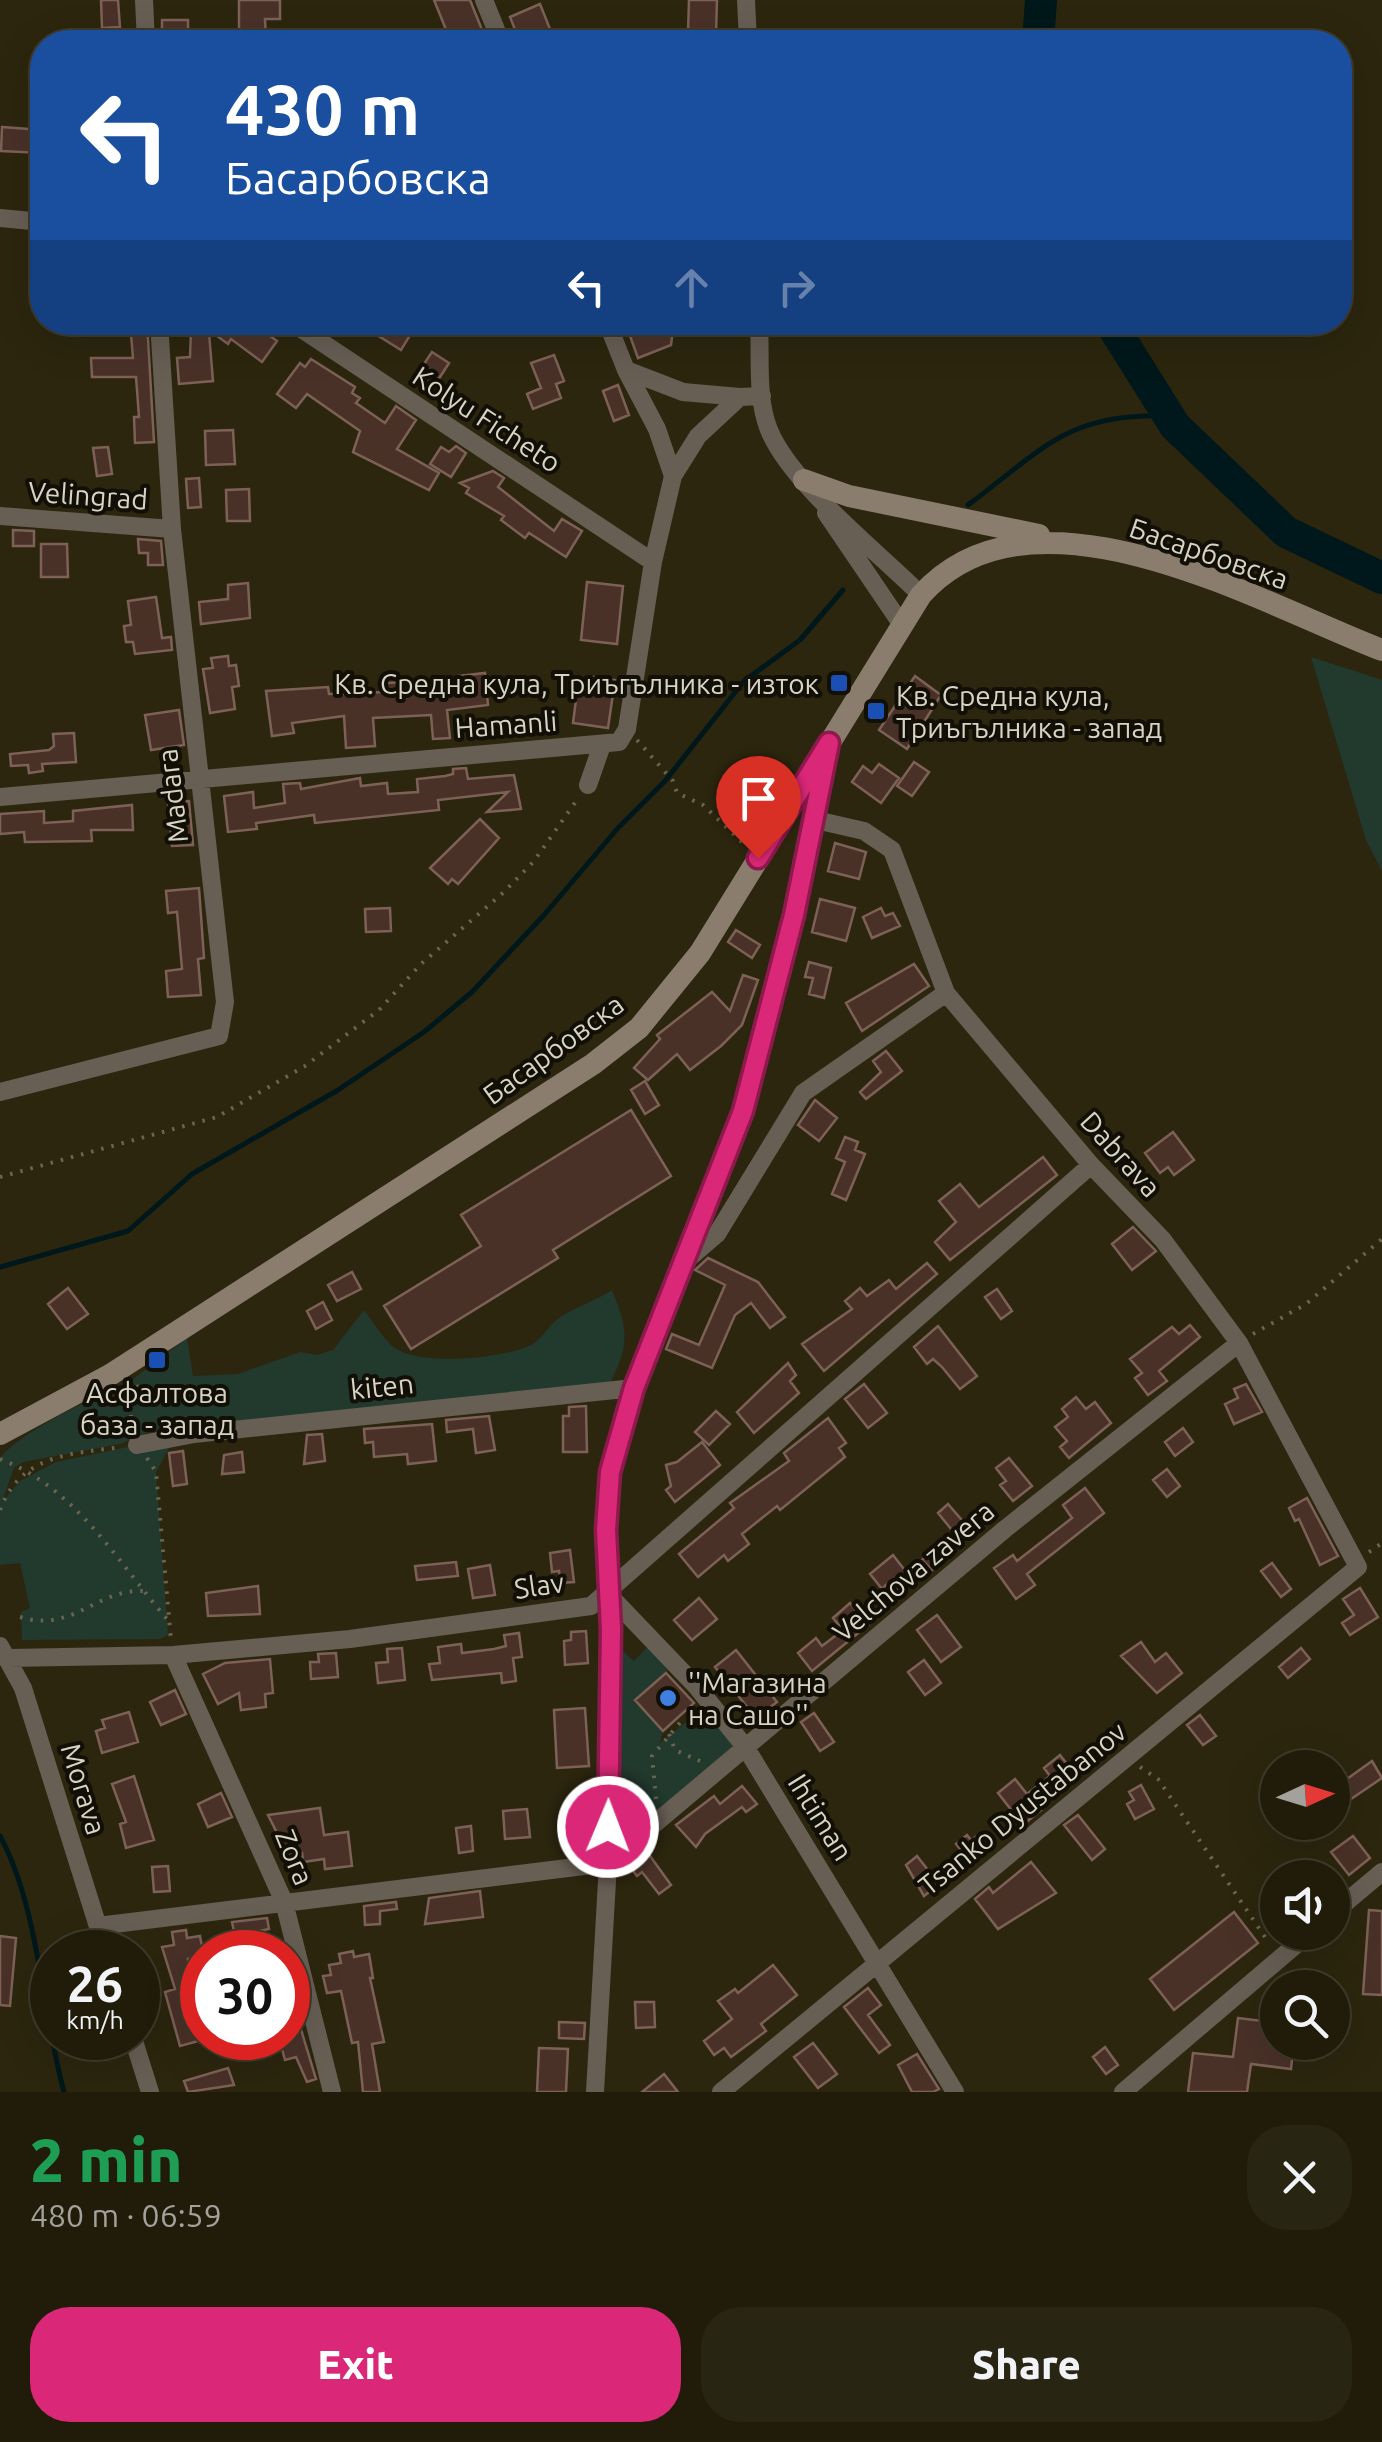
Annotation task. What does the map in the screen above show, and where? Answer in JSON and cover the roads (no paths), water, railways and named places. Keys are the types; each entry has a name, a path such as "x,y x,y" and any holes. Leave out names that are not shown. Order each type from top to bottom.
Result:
{"street":[{"path":"144,0 145,30"},
{"path":"484,0 496,30"},
{"path":"746,0 747,30"},
{"path":"0,218 30,221"},
{"name":"Madara","path":"0,1092 219,1036 225,1002 196,779 172,529 160,335"},
{"name":"Kolyu Ficheto","path":"311,335 653,562"},
{"path":"612,335 657,430 672,476"},
{"path":"760,335 762,396 776,444 902,625"},
{"path":"626,370 684,392 740,398 762,396"},
{"path":"653,562 672,476 698,436 740,398"},
{"path":"804,480 848,496 1086,545"},
{"path":"804,480 921,594"},
{"name":"Velingrad","path":"0,516 172,529"},
{"name":"Басарбовска","path":"0,1434 47,1412 156,1346 577,1074 638,1028 700,953 921,594 950,567 1022,543 1086,545 1211,580 1382,650"},
{"name":"Hamanli","path":"0,796 618,742 627,729 653,562"},
{"path":"595,2092 608,1863 606,1530 610,1472 634,1388 743,1111 816,820 829,743"},
{"path":"588,785 602,745"},
{"name":"Dabrava","path":"816,820 864,832 892,850 946,994 1091,1165 1163,1240 1239,1343 1358,1567"},
{"path":"681,1266 710,1242 803,1093 946,994"},
{"path":"609,1595 637,1562 712,1502 1091,1165"},
{"name":"Velchova zavera","path":"608,1863 1006,1529 1239,1343"},
{"name":"kiten","path":"137,1445 194,1434 634,1388"},
{"name":"Tsanko Dyustabanov","path":"721,2092 876,1960 1358,1567"},
{"name":"Slav","path":"4,1652 173,1655 350,1639 591,1606 609,1595"},
{"name":"Ihtiman","path":"609,1595 697,1687 746,1748 956,2092"},
{"name":"Morava","path":"4,1652 34,1720 99,1930"},
{"name":"Zora","path":"173,1655 284,1902 332,2092"},
{"path":"98,1926 608,1863"},
{"path":"1350,1899 1382,1872"},
{"path":"1123,2092 1290,1950"},
{"path":"140,2060 150,2092"}],"waterway":[{"path":"1039,30 1041,0"},
{"path":"1118,335 1175,426 1286,532 1382,578"},
{"path":"968,505 1037,452 1080,428 1134,416 1168,416"},
{"path":"0,1267 128,1231 192,1174 338,1090 424,1032 472,992 544,915 618,828 665,781 744,681 800,640 843,590"},
{"path":"0,1836 13,1864 32,1928 64,2092"}],"place":[{"name":"Кв. Средна кула, Триъгълника - изток","path":"839,683"},
{"name":"Кв. Средна кула, Триъгълника - запад","path":"876,711"},
{"name":"Асфалтова база - запад","path":"157,1360"},
{"name":"''Магазина на Сашо''","path":"668,1698"}]}
